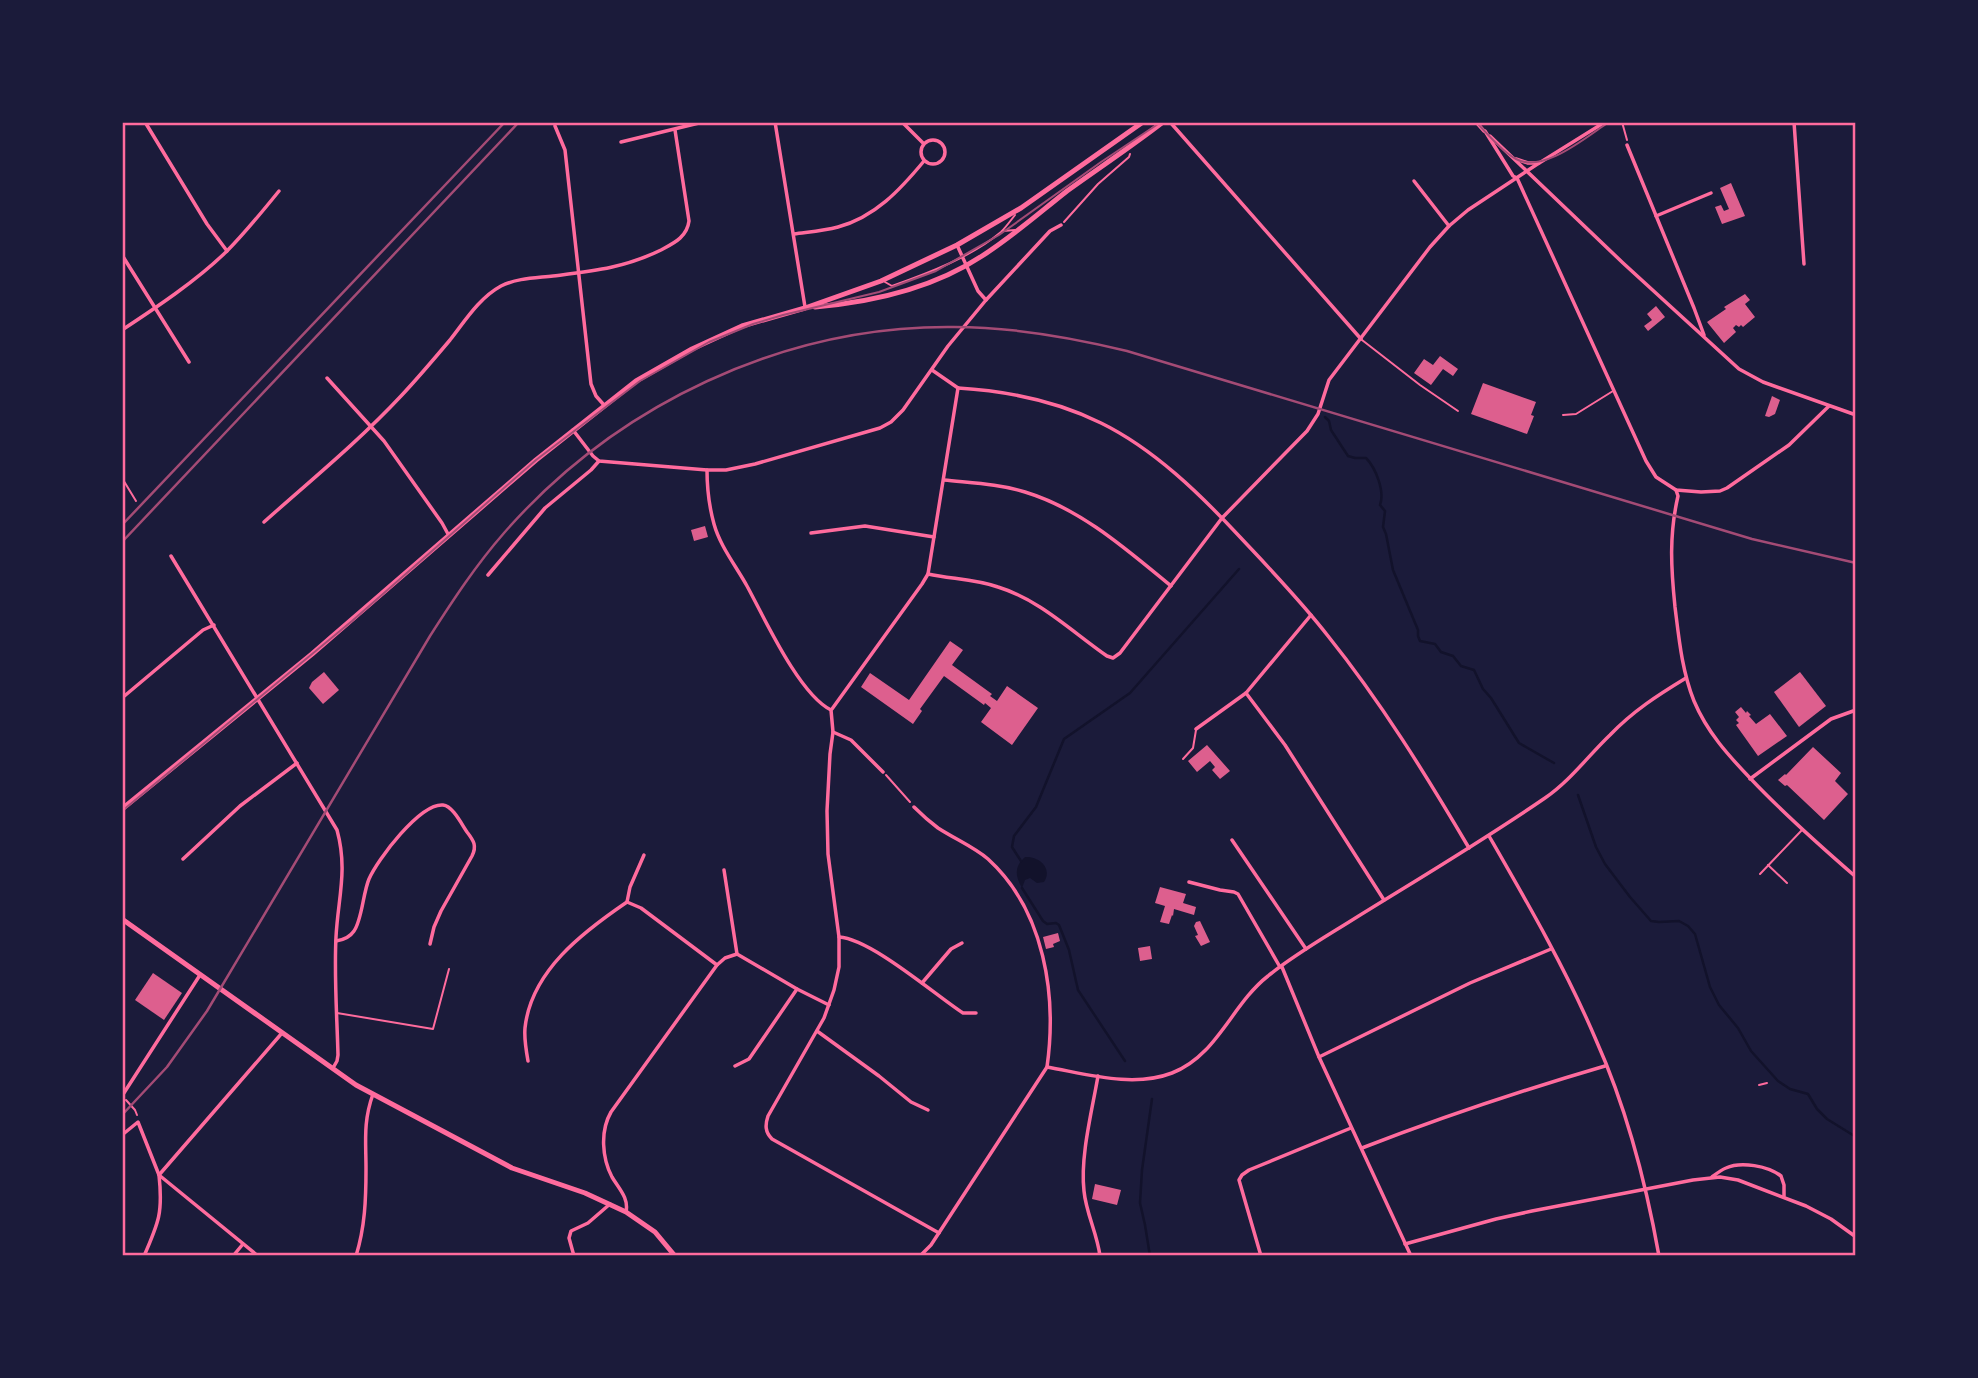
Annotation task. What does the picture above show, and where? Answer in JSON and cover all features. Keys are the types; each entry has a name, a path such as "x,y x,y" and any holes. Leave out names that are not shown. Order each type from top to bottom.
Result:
{"main road":[{"path":"122,809 321,646 573,430 636,381 717,336 881,281 957,245 1021,208 1143,122"},
{"path":"805,307 840,305 887,297 932,282 967,265 1163,122"},
{"path":"122,919 373,1094 512,1168 577,1190 626,1212 655,1232 675,1255"}],"street":[{"path":"145,122 207,224 227,251"},
{"path":"621,142 703,122"},
{"path":"775,122 805,307"},
{"path":"902,122 924,144"},
{"path":"1170,122 1362,339"},
{"path":"1476,122 1745,373 1765,383 1856,415"},
{"path":"928,574 981,582 1014,593 1043,608 1104,654 1112,657 1119,653 1222,518 1307,431 1318,414 1329,380 1449,226 1468,210 1605,122"},
{"path":"1794,122 1804,264"},
{"path":"555,126 565,150 591,384 604,405"},
{"path":"264,522 371,426 418,378 479,304 494,290 512,282 633,263 668,246 686,233 689,221 675,130"},
{"path":"1485,131 1513,176 1517,178 1653,473 1676,490 1712,492 1727,488 1789,445 1829,406"},
{"path":"938,141 945,153 943,159 932,164 924,162 920,151 924,144 938,141"},
{"path":"1627,145 1704,337"},
{"path":"1510,155 1524,162 1541,162"},
{"path":"1516,160 1520,173 1517,178"},
{"path":"793,234 835,228 869,214 890,199 924,162"},
{"path":"1414,181 1449,226"},
{"path":"122,330 156,309 227,251 279,191"},
{"path":"1656,216 1711,193"},
{"path":"573,430 600,461 726,470 880,428 903,410 986,300 1052,229 1061,225"},
{"path":"957,245 978,292 986,300"},
{"path":"122,255 189,362"},
{"path":"932,370 958,388 987,390 1073,410 1102,423 1148,452 1222,518 1311,615 1341,652 1402,739 1469,848"},
{"path":"327,379 371,426 449,536"},
{"path":"939,1233 772,1139 766,1125 768,1116 817,1031 829,1005 839,967 839,937 830,876 827,824 829,761 833,732 831,710 928,574 958,388"},
{"path":"488,575 545,508 600,461"},
{"path":"706,470 714,524 726,550 789,663 814,697 831,710"},
{"path":"943,480 1008,488 1044,499 1102,531 1171,586"},
{"path":"1676,490 1678,496 1670,560 1679,644 1686,678 1697,708 1723,748 1750,779 1802,830 1856,877"},
{"path":"811,533 865,527 934,537"},
{"path":"171,556 334,822 342,849 343,879 336,941 338,1059 333,1068"},
{"path":"1196,729 1246,693 1311,615"},
{"path":"122,698 203,630 214,625"},
{"path":"1047,1067 1098,1076 1147,1080 1174,1073 1188,1065 1209,1046 1253,988 1280,966 1548,797 1637,709 1686,678"},
{"path":"1246,693 1292,756 1384,900"},
{"path":"1750,779 1831,719 1856,710"},
{"path":"833,732 850,740 883,772"},
{"path":"183,859 240,806 297,762"},
{"path":"336,941 347,938 355,930 368,881 386,849 428,810 443,805 458,818 475,847 437,920 430,944"},
{"path":"914,807 938,828 985,857 1007,880 1028,914 1036,934 1049,989 1050,1045 1047,1067 923,1254"},
{"path":"1489,836 1587,1019 1625,1121 1645,1189 1659,1255"},
{"path":"1231,840 1306,950"},
{"path":"528,1061 525,1033 527,1017 541,983 555,963 596,923 627,902 643,855"},
{"path":"724,870 737,954"},
{"path":"1189,882 1238,894 1280,966 1411,1255"},
{"path":"627,902 641,908 717,965"},
{"path":"839,937 857,942 922,983 963,1013 976,1013"},
{"path":"922,983 951,949 962,943"},
{"path":"1320,1057 1470,983 1551,949"},
{"path":"626,1212 627,1201 611,1175 605,1158 604,1131 608,1117 717,965 725,958 737,954 829,1005"},
{"path":"123,1096 201,974"},
{"path":"735,1066 749,1059 797,989"},
{"path":"817,1031 870,1068 911,1102 928,1110"},
{"path":"159,1175 282,1033"},
{"path":"1362,1148 1520,1091 1606,1066"},
{"path":"1098,1076 1083,1189 1100,1255"},
{"path":"356,1255 365,1210 365,1126 373,1094"},
{"path":"122,1135 138,1122 159,1175 162,1207 157,1227 144,1255"},
{"path":"1261,1255 1239,1180 1242,1175 1352,1128"},
{"path":"1712,1177 1731,1166 1768,1169 1781,1176 1784,1196"},
{"path":"159,1175 258,1255"},
{"path":"1405,1244 1496,1219 1712,1177 1732,1179 1784,1196 1822,1214 1856,1237"},
{"path":"574,1255 569,1238 571,1231 588,1223 610,1204"},
{"path":"233,1255 243,1244"}],"lane":[{"path":"887,297 892,286 962,256 1002,231 1021,208"},
{"path":"1002,231 1017,230"},
{"path":"881,281 892,286"},
{"path":"1362,339 1458,411"},
{"path":"1563,415 1576,414 1614,390"},
{"path":"1183,759 1193,748 1196,729"},
{"path":"1760,874 1802,830"},
{"path":"1768,865 1787,883"},
{"path":"337,1013 433,1029 449,969"}],"path":[{"path":"1622,122 1628,136 1627,145"},
{"path":"1061,225 1098,184 1129,157 1127,148"},
{"path":"122,478 136,501"},
{"path":"883,772 914,807"},
{"path":"1759,1085 1767,1083"},
{"path":"123,1096 135,1110 138,1122"}],"shaded area":[{"path":"1025,857 1043,864 1047,872 1044,882 1037,883 1030,878 1025,880 1022,888 1017,872"}],"building":[{"path":"1731,183 1745,216 1722,224 1715,207 1721,205 1724,211 1729,209 1720,188"},
{"path":"1745,294 1750,300 1745,304 1755,317 1743,327 1736,325 1733,328 1736,332 1724,343 1707,322"},
{"path":"1656,306 1665,317 1648,331 1644,326 1652,320 1647,314"},
{"path":"1440,356 1458,369 1453,376 1443,369 1431,385 1414,373 1424,359 1433,365"},
{"path":"1483,383 1536,402 1527,434 1471,414"},
{"path":"1772,396 1780,400 1775,414 1769,417 1765,416"},
{"path":"705,526 708,537 694,541 691,530"},
{"path":"950,641 963,650 952,665 992,694 990,696 997,701 1007,686 1038,708 1012,745 981,722 991,708 944,676 920,709 922,711 913,724 861,687 870,673 909,700"},
{"path":"324,672 339,690 323,704 309,688"},
{"path":"1800,672 1826,706 1799,727 1774,692"},
{"path":"1741,707 1751,715 1749,716 1756,724 1770,714 1787,736 1758,756 1736,725 1739,723 1736,720 1739,717 1735,712"},
{"path":"1207,745 1230,771 1220,779 1212,770 1215,767 1210,761 1197,772 1188,761"},
{"path":"1813,747 1841,773 1835,781 1848,794 1824,820 1787,785 1778,780"},
{"path":"1160,887 1186,894 1183,903 1196,907 1194,915 1174,909 1169,924 1160,922 1165,906 1155,903"},
{"path":"1200,921 1210,942 1201,946 1195,936 1198,935 1194,926"},
{"path":"1058,933 1060,941 1053,944 1054,947 1046,949 1043,937"},
{"path":"1150,946 1152,959 1140,961 1138,948"},
{"path":"153,973 182,993 164,1020 135,1000"},
{"path":"1095,1184 1121,1190 1117,1205 1092,1199"}],"waterway":[{"path":"1325,417 1348,456 1366,458 1376,474 1381,494 1380,505 1385,511 1383,527 1393,570 1420,641 1435,644 1441,652 1453,656 1461,666 1474,670 1483,689 1519,743 1554,763"},
{"path":"1021,861 1012,847 1014,836 1036,807 1064,739 1130,693 1239,569"},
{"path":"1578,795 1596,847 1605,864 1630,897 1651,921 1679,921 1695,934 1710,987 1719,1005 1738,1028 1751,1051 1778,1081 1790,1089 1808,1094 1827,1119 1856,1137"},
{"path":"1022,888 1043,921 1059,925 1069,950 1078,990 1125,1061"},
{"path":"1150,1256 1140,1203 1152,1099"}],"tram line":[{"path":"122,811 352,621 536,460 640,381 709,342 753,324 879,292 936,271 999,235 1161,122"},
{"path":"1476,122 1505,152 1527,162 1539,162 1564,152 1609,122"}],"railway":[{"path":"122,525 505,122"},
{"path":"122,542 519,122"},
{"path":"122,1115 167,1067 207,1011 430,636 474,570 504,533 548,487 598,447 651,411 707,381 766,358 827,340 890,330 976,327 1063,337 1127,351 1752,539 1856,563"}]}
